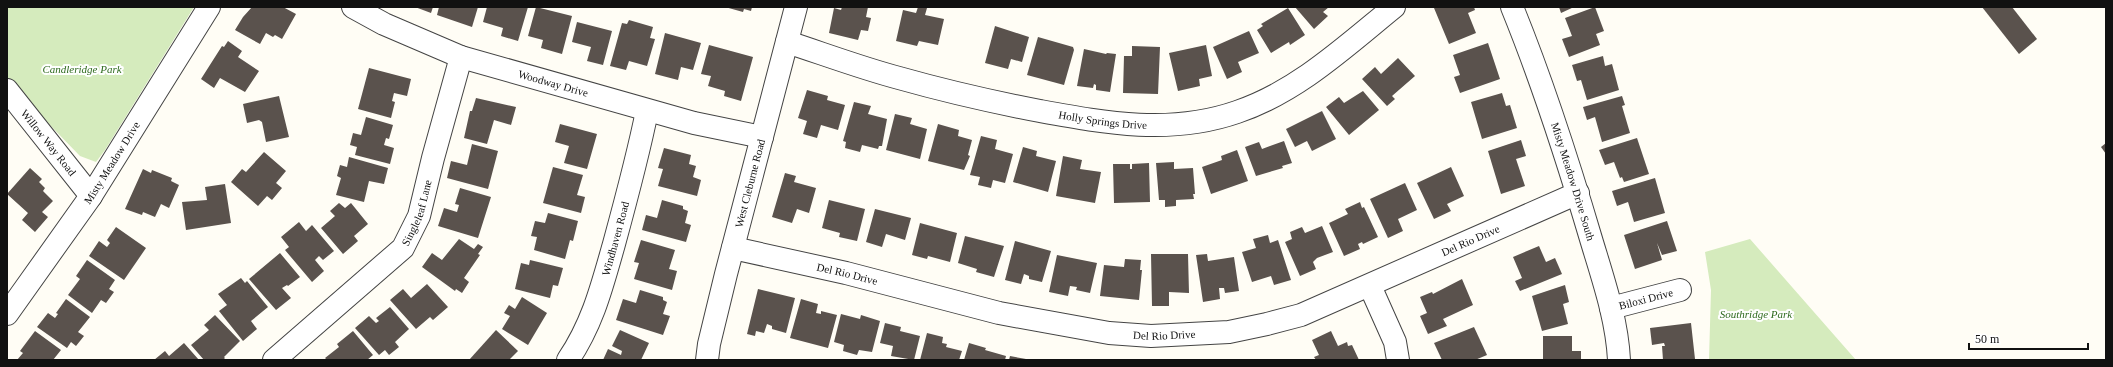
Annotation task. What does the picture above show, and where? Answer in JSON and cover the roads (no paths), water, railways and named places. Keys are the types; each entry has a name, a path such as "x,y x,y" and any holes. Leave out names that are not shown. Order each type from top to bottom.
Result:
{"street":[{"name":"Misty Meadow Drive","path":"7,314 91,196 209,7"},
{"name":"Woodway Drive","path":"353,7 384,24 461,57 694,123 762,137"},
{"name":"West Cleburne Road","path":"707,360 709,344 733,248 796,7"},
{"name":"Holly Springs Drive","path":"787,42 898,78 1005,104 1105,123 1149,126 1184,125 1237,112 1280,92 1324,64 1394,7"},
{"name":"Misty Meadow Drive South","path":"1512,7 1538,72 1578,193 1611,308 1618,339 1619,360"},
{"name":"Singleleaf Lane","path":"274,360 403,248 419,216 433,158 461,57"},
{"name":"Willow Way Road","path":"7,90 91,196"},
{"name":"Windhaven Road","path":"568,360 582,340 596,306 637,161 647,110"},
{"name":"Del Rio Drive","path":"733,248 846,273 999,313 1109,333 1151,336 1228,332 1301,315 1370,286 1578,193"},
{"path":"1370,286 1395,342 1398,360"},
{"name":"Biloxi Drive","path":"1611,308 1680,290"}],"park label":[{"name":"Candleridge Park","path":"82,69"},
{"name":"Southridge Park","path":"1756,314"}]}
